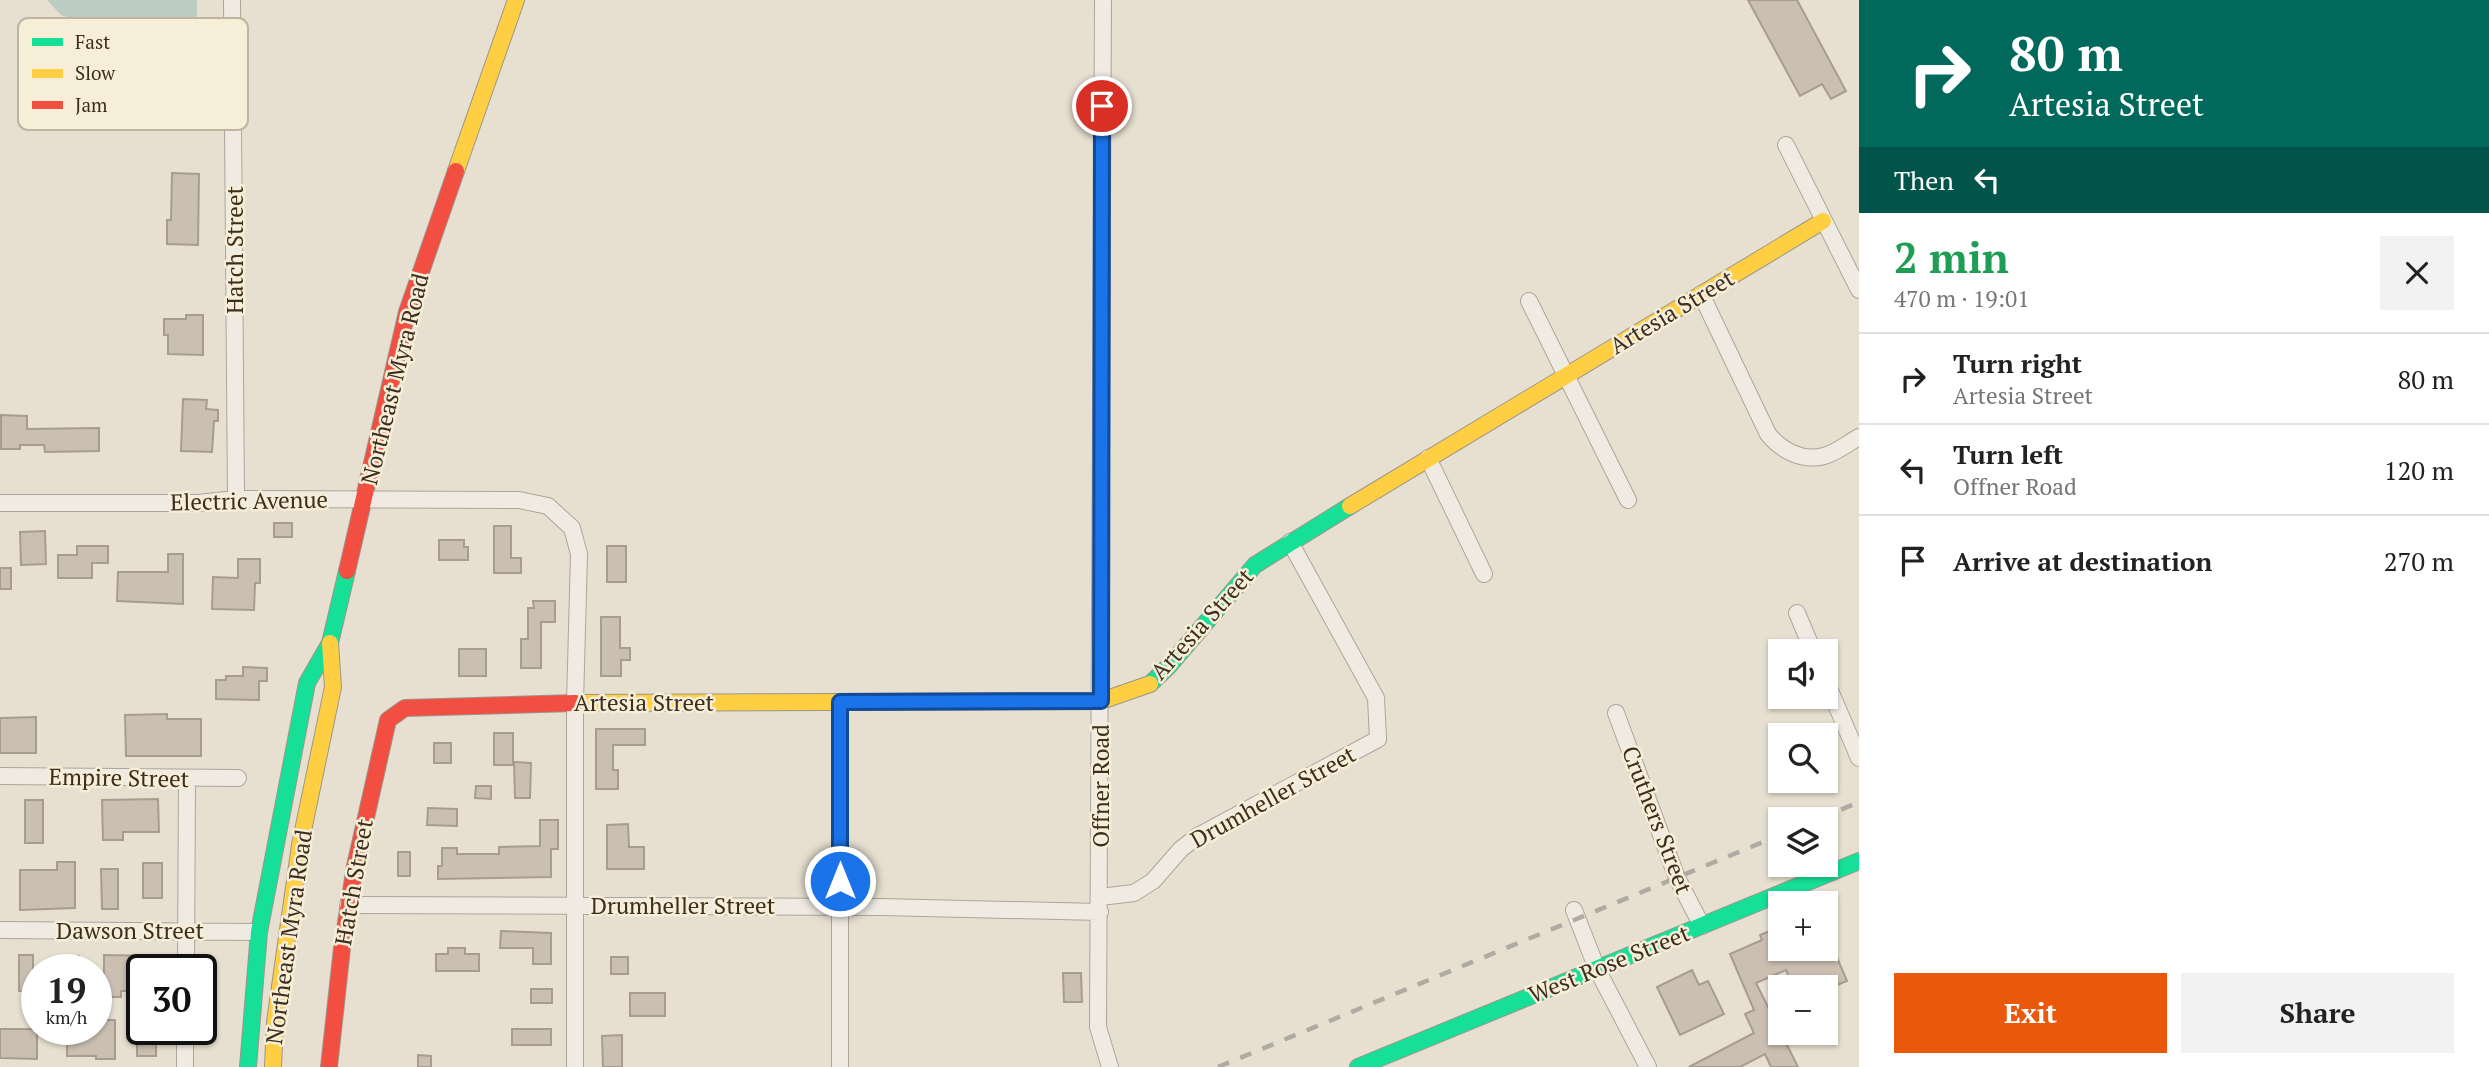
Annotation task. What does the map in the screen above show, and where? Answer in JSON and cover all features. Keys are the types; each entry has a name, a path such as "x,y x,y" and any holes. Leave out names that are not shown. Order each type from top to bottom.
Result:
{"main road":[{"name":"Northeast Myra Road","path":"247,1067 259,932 307,683 330,643 407,312 516,0"},
{"name":"Artesia Street","path":"405,708 575,703 1101,701 1128,693 1150,684 1168,667 1255,565 1823,221"},
{"name":"Northeast Myra Road","path":"273,1067 275,1022 293,884 333,687 330,643"},
{"name":"Hatch Street","path":"329,1067 355,866 388,720 405,708"},
{"name":"West Rose Street","path":"1358,1067 1859,861"}],"street":[{"name":"Hatch Street","path":"232,0 232,18"},
{"name":"Offner Road","path":"1103,0 1098,1027 1110,1067"},
{"name":"Hatch Street","path":"233,130 236,499"},
{"path":"1786,145 1859,290"},
{"path":"1701,294 1768,434 1778,445 1788,452 1804,457 1823,457 1859,437"},
{"path":"1529,301 1628,500"},
{"path":"1428,458 1484,575"},
{"name":"Electric Avenue","path":"0,503 198,503 236,499 365,499 519,500 548,506 572,528 579,554 575,703"},
{"name":"Drumheller Street","path":"348,905 840,907 1100,904 1134,892 1153,881 1181,849 1198,836 1378,739 1376,698 1290,542"},
{"path":"1797,613 1808,639"},
{"path":"840,702 840,1067"},
{"path":"575,703 575,1067"},
{"path":"1838,709 1859,758"},
{"name":"Cruthers Street","path":"1616,713 1677,878 1702,926"},
{"name":"Empire Street","path":"0,776 238,778"},
{"path":"186,954 187,779"},
{"path":"1574,910 1597,969 1648,1067"},
{"name":"Dawson Street","path":"0,930 259,932"},
{"path":"185,1067 186,1045"}],"shaded area":[{"path":"47,0 197,0 197,18 70,18 61,15"}],"building":[{"path":"1748,0 1797,0 1846,91 1831,99 1822,84 1800,96"},
{"path":"172,173 199,174 198,245 167,244 167,220 171,220"},
{"path":"186,315 203,315 203,355 168,354 168,335 164,335 164,319 186,319"},
{"path":"183,399 207,400 206,409 218,410 218,421 214,421 212,452 181,451"},
{"path":"1,415 27,416 27,429 99,428 99,451 45,452 44,445 20,445 20,449 1,449"},
{"path":"274,523 292,523 292,537 274,537"},
{"path":"494,526 511,526 511,558 521,558 521,573 494,573"},
{"path":"45,531 46,564 21,565 20,532"},
{"path":"439,540 464,540 464,547 468,547 468,560 439,560"},
{"path":"77,546 108,546 108,563 92,563 92,578 58,578 58,555 77,555"},
{"path":"607,546 626,546 626,582 607,582"},
{"path":"168,554 183,554 183,604 117,601 118,572 168,572"},
{"path":"238,559 260,559 260,583 255,583 254,610 212,609 213,577 238,578"},
{"path":"0,568 11,568 11,589 0,589"},
{"path":"533,601 555,601 555,622 541,622 541,668 521,668 521,639 528,639 528,608 534,608"},
{"path":"601,617 620,617 620,648 630,648 630,660 621,660 621,676 601,676"},
{"path":"459,649 486,649 486,676 459,676"},
{"path":"243,667 267,668 267,681 259,681 259,700 216,699 216,680 226,680 226,676 243,676"},
{"path":"167,714 167,719 201,719 201,756 126,756 125,715"},
{"path":"36,717 36,753 0,753 0,718"},
{"path":"596,729 645,729 645,745 613,745 613,770 618,770 618,789 596,789"},
{"path":"494,733 513,733 513,765 494,765"},
{"path":"434,743 451,743 451,763 434,763"},
{"path":"514,762 531,763 530,798 515,798"},
{"path":"476,786 491,786 491,799 475,798"},
{"path":"158,799 159,832 123,832 123,840 103,840 102,800"},
{"path":"25,800 43,800 43,843 25,843"},
{"path":"428,808 457,809 457,826 427,825"},
{"path":"540,820 558,820 558,849 551,849 551,877 438,879 438,866 442,866 442,848 457,848 457,854 499,854 499,847 540,846"},
{"path":"628,824 629,847 644,847 644,869 607,869 607,825"},
{"path":"398,852 410,852 410,876 398,876"},
{"path":"57,862 75,862 75,908 20,910 20,870 57,870"},
{"path":"143,863 162,863 162,898 143,898"},
{"path":"101,869 118,869 118,909 102,909"},
{"path":"501,931 551,933 551,964 533,964 533,948 500,948"},
{"path":"1768,932 1768,961 1838,960 1847,981 1838,985 1838,975 1788,975 1786,970 1768,975 1768,978 1756,983 1768,1007 1768,1045 1787,1045 1798,1067 1771,1067 1765,1054 1740,1067 1689,1067 1754,1033 1745,1014 1754,1010 1730,954 1762,940 1760,935"},
{"path":"448,948 465,948 465,954 479,954 479,971 436,971 436,954 448,954"},
{"path":"19,955 21,955 21,991"},
{"path":"112,955 126,955 126,991 121,991 121,997 112,997"},
{"path":"611,957 628,957 628,974 611,974"},
{"path":"1692,970 1699,985 1708,981 1724,1014 1680,1035 1657,987"},
{"path":"1063,973 1081,973 1082,1002 1064,1002"},
{"path":"531,989 552,989 552,1003 531,1003"},
{"path":"630,993 665,993 665,1016 630,1016"},
{"path":"112,1020 115,1020 115,1059 67,1056 67,1045 112,1045"},
{"path":"0,1029 21,1029 21,1045 37,1045 37,1059 0,1058"},
{"path":"512,1029 551,1029 551,1045 512,1045"},
{"path":"622,1035 622,1067 603,1067 602,1036"},
{"path":"137,1045 156,1045 156,1056 137,1056"},
{"path":"418,1055 431,1056 431,1067 418,1067"}],"railway":[{"path":"1838,811 1859,802"},
{"path":"1218,1067 1768,840"}],"traffic: fast":[{"path":"1150,684 1168,667 1255,565 1350,506"},
{"path":"248,1067 259,932 307,683 330,643 347,571"},
{"path":"1358,1067 1859,861"}],"traffic: slow":[{"path":"456,171 516,0"},
{"path":"1350,506 1823,221"},
{"path":"273,1067 275,1022 300,845 333,687 330,643"},
{"path":"575,703 1101,701 1150,684"}],"traffic: jam":[{"path":"347,571 407,312 456,171"},
{"path":"329,1067 342,948 355,866 388,720 405,708 575,703"}],"route":[{"path":"840,881 840,702 1101,701 1102,106"}]}
